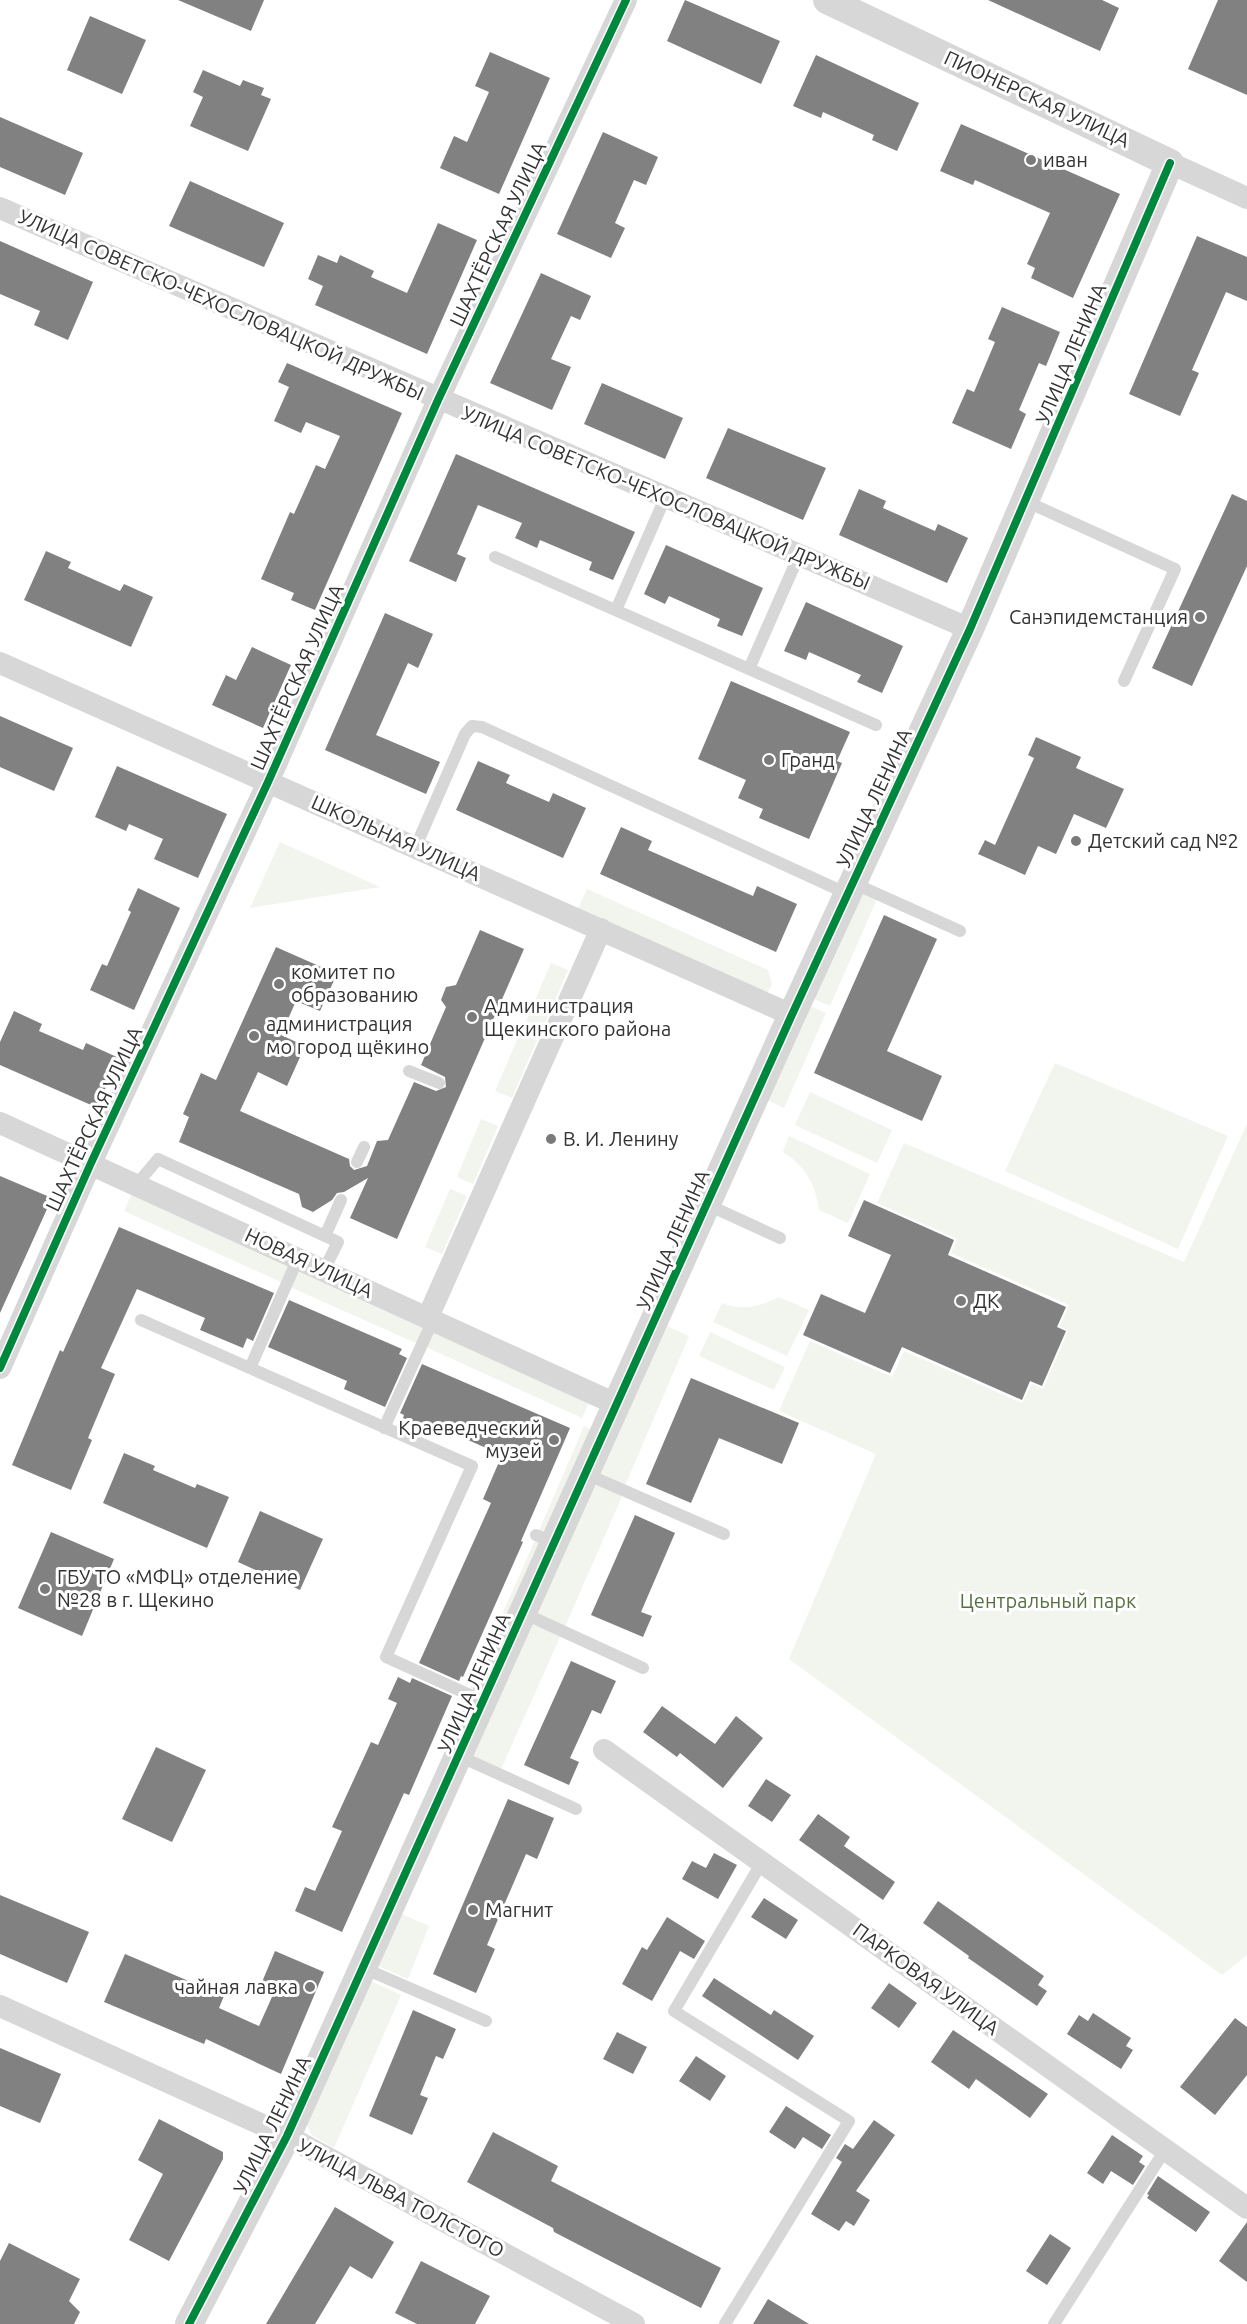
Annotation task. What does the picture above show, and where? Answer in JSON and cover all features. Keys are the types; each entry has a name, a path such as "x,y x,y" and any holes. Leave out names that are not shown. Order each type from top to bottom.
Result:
{"street":[{"name":"ШАХТЁРСКАЯ УЛИЦА","path":"0,1368 91,1163 268,782 438,400 626,0"},
{"name":"ПИОНЕРСКАЯ УЛИЦА","path":"827,0 1247,198"},
{"name":"УЛИЦА ЛЕНИНА","path":"189,2324 287,2136 524,1613 545,1539 586,1474 618,1405 792,1015 970,629 1170,163"},
{"name":"УЛИЦА СОВЕТСКО-ЧЕХОСЛОВАЦКОЙ ДРУЖБЫ","path":"0,208 970,629"},
{"name":"ШКОЛЬНАЯ УЛИЦА","path":"0,663 792,1015"},
{"path":"430,1318 601,929"},
{"name":"НОВАЯ УЛИЦА","path":"0,1123 618,1405"},
{"name":"ПАРКОВАЯ УЛИЦА","path":"604,1750 1247,2208"},
{"name":"УЛИЦА ЛЬВА ТОЛСТОГО","path":"0,2006 287,2136 633,2324"}],"lane":[{"path":"616,610 665,498"},
{"path":"1025,501 1175,569 1124,681"},
{"path":"749,669 799,555"},
{"path":"495,557 876,725"},
{"path":"416,846 465,734 472,726 482,727 851,889 960,931"},
{"path":"409,1071 438,1083"},
{"path":"357,1162 364,1147"},
{"path":"137,1184 158,1159 338,1242 324,1270"},
{"path":"325,1236 341,1200"},
{"path":"708,1205 780,1238"},
{"path":"250,1368 298,1258"},
{"path":"384,1428 430,1318"},
{"path":"141,1320 472,1466 386,1657 484,1701"},
{"path":"586,1474 723,1534"},
{"path":"524,1613 643,1668"},
{"path":"459,1756 576,1809"},
{"path":"725,2324 849,2121 674,2011 762,1862"},
{"path":"363,1968 486,2021"},
{"path":"1054,2324 1165,2150"}],"green space":[{"path":"280,842 380,887 250,908"},
{"path":"587,889 768,970 772,984 765,998 576,913"},
{"path":"856,890 877,899 830,1006 807,996"},
{"path":"551,963 568,970 543,1028 526,1021"},
{"path":"804,1003 826,1013 784,1108 763,1098"},
{"path":"520,1033 537,1040 512,1098 495,1091"},
{"path":"1055,1063 1228,1136 1178,1249 1005,1171"},
{"path":"810,1092 892,1130 877,1163 795,1125"},
{"path":"481,1119 498,1126 473,1184 457,1177"},
{"name":"Центральный парк","path":"1247,1124 1247,1955 1222,1975 789,1659 876,1454 779,1411 810,1341 892,1377 904,1351 1022,1403 1032,1384 1043,1389 1068,1331 1060,1326 1069,1305 951,1253 957,1239 877,1203 904,1143 1184,1262"},
{"path":"789,1136 870,1174 848,1223 819,1210 808,1176 791,1157 783,1152"},
{"path":"134,1189 292,1262 283,1283 124,1211"},
{"path":"450,1189 467,1196 442,1254 425,1247"},
{"path":"300,1265 428,1322 418,1344 290,1287"},
{"path":"779,1297 809,1310 787,1356 713,1322 722,1303 737,1307 751,1307"},
{"path":"660,1323 689,1336 624,1488 593,1474"},
{"path":"435,1326 592,1396 582,1418 426,1347"},
{"path":"710,1332 785,1367 774,1390 699,1356"},
{"path":"584,1426 600,1434 553,1540 538,1533"},
{"path":"591,1480 623,1494 564,1629 531,1613"},
{"path":"536,1538 550,1544 482,1697 468,1691"},
{"path":"527,1620 561,1635 501,1769 467,1754"},
{"path":"395,1911 429,1926 408,1979 371,1963"},
{"path":"364,1978 401,1995 334,2148 312,2135 303,2117"}],"building":[{"path":"178,0 264,0 251,31"},
{"path":"685,0 780,41 761,84 667,41"},
{"path":"988,0 1102,0 1119,8 1100,51"},
{"path":"1218,0 1247,0 1247,95 1188,69"},
{"path":"90,16 146,40 122,94 67,70"},
{"path":"490,52 550,78 499,194 440,168 454,136 467,142 489,92 475,86"},
{"path":"816,55 919,103 897,151 872,140 874,135 823,112 821,118 793,106"},
{"path":"203,70 240,86 243,80 264,88 261,95 271,99 248,151 190,126 203,97 193,92"},
{"path":"0,117 83,153 65,195 0,167"},
{"path":"961,124 1120,194 1073,298 1031,278 1035,268 1027,264 1050,213 975,180 973,185 940,171"},
{"path":"603,132 658,157 646,185 634,180 615,223 625,228 611,258 557,234"},
{"path":"190,181 284,223 264,267 169,226"},
{"path":"438,223 477,240 427,354 315,305 323,286 308,279 318,255 337,263 340,255 374,271 371,277 407,293"},
{"path":"1197,236 1247,257 1247,301 1226,292 1192,370 1199,373 1180,416 1129,394"},
{"path":"0,241 93,282 68,340 34,325 40,311 0,294"},
{"path":"541,273 591,296 580,320 571,316 551,359 571,367 552,410 490,383"},
{"path":"1002,307 1060,332 1046,366 1039,363 1019,410 1026,414 1011,449 952,423 967,389 974,392 995,342 988,339"},
{"path":"287,363 402,413 315,610 291,600 294,593 261,579 290,512 294,514 316,465 325,469 340,436 306,422 301,433 274,421 289,387 278,382"},
{"path":"602,383 683,418 665,459 584,424"},
{"path":"728,428 826,468 803,520 706,478"},
{"path":"456,454 635,532 613,580 589,570 592,562 540,540 537,548 515,538 522,523 478,505 457,554 466,558 456,582 409,561"},
{"path":"859,489 886,501 883,508 935,531 938,524 968,538 947,583 839,535"},
{"name":"Санэпидемстанция","path":"1232,494 1247,501 1247,566 1192,686 1152,668"},
{"path":"666,545 763,588 742,636 717,626 720,619 669,596 665,604 644,594"},
{"path":"46,551 71,562 68,568 120,591 124,584 153,597 131,647 24,600"},
{"path":"806,602 903,646 882,693 857,682 861,675 809,652 806,660 784,651"},
{"path":"385,613 433,634 418,668 408,663 376,735 440,762 426,794 325,750"},
{"path":"252,647 291,665 263,728 212,705 226,675 236,680"},
{"name":"Гранд","path":"731,681 850,732 837,761 842,763 809,839 759,818 763,809 738,798 746,780 698,759"},
{"path":"0,716 73,748 54,791 0,767"},
{"path":"1036,737 1081,757 1076,768 1124,789 1106,828 1074,814 1056,854 1038,846 1025,875 978,854 985,840 995,845 1034,758 1028,755"},
{"path":"478,761 510,775 506,783 549,802 553,793 586,808 563,858 456,810"},
{"path":"117,766 227,814 198,878 154,859 163,839 129,824 126,831 95,817"},
{"path":"621,827 652,841 648,850 753,896 757,886 797,904 776,952 600,874"},
{"path":"138,888 180,908 134,1010 90,990 102,964 107,966 131,912 128,910"},
{"path":"884,915 937,939 887,1051 942,1076 922,1121 814,1073"},
{"path":"480,930 524,949 397,1239 350,1218 368,1178 344,1192 337,1193 332,1200 313,1212 302,1207 299,1194 179,1142 189,1117 183,1114 201,1073 216,1080 276,947 337,974 320,1011 296,1001 281,1035 305,1046 287,1086 258,1072 240,1111 349,1159 350,1166 354,1170 367,1166 377,1141 388,1140 414,1082 436,1091 446,1087 445,1077 421,1065 446,1007 441,1000 446,987 456,985"},
{"path":"14,1011 42,1024 39,1031 83,1050 86,1043 119,1058 98,1105 91,1105 0,1065 0,1042"},
{"path":"0,1176 52,1198 0,1313"},
{"name":"ДК","path":"864,1200 954,1240 948,1255 1066,1307 1057,1327 1066,1331 1042,1386 1030,1381 1022,1400 902,1347 890,1373 803,1335 821,1294 865,1313 891,1255 848,1236"},
{"path":"119,1227 274,1293 253,1341 247,1338 243,1348 200,1330 205,1318 137,1289 101,1368 115,1374 88,1438 92,1440 71,1490 12,1465 60,1350 63,1352"},
{"path":"289,1300 402,1349 399,1354 407,1358 385,1407 344,1389 347,1381 268,1347"},
{"path":"422,1364 570,1428 521,1541 523,1542 463,1677 461,1676 459,1681 419,1663 491,1503 483,1499 502,1455 443,1429 440,1435 403,1418 404,1415 400,1413"},
{"path":"691,1378 799,1423 782,1464 719,1438 691,1503 646,1484"},
{"path":"124,1453 155,1466 153,1470 195,1488 197,1484 229,1497 207,1548 103,1503"},
{"path":"260,1511 323,1539 300,1590 238,1562"},
{"path":"635,1515 675,1533 641,1612 652,1616 643,1637 591,1615"},
{"path":"51,1532 114,1559 82,1636 18,1608"},
{"path":"571,1661 616,1681 601,1714 592,1710 570,1758 579,1762 569,1785 524,1765"},
{"path":"398,1677 410,1683 412,1678 452,1696 409,1795 404,1793 342,1932 295,1911 305,1887 315,1891 342,1831 332,1827 371,1742 378,1745 397,1703 388,1699"},
{"path":"662,1706 715,1744 736,1716 763,1738 723,1788 680,1753 677,1757 643,1732"},
{"path":"156,1747 206,1770 172,1842 122,1819"},
{"path":"766,1779 791,1795 772,1822 748,1806"},
{"path":"508,1799 554,1818 537,1859 526,1854 487,1945 495,1949 476,1993 433,1974"},
{"path":"818,1814 850,1837 844,1846 895,1882 883,1900 799,1840"},
{"path":"714,1853 737,1865 718,1899 682,1879 692,1861 706,1868"},
{"path":"0,1895 89,1932 67,1983 0,1954"},
{"path":"764,1898 798,1920 786,1939 751,1917"},
{"path":"938,1901 1044,1976 1038,1985 1047,1991 1037,2006 968,1958 969,1956 923,1923"},
{"path":"667,1917 705,1941 694,1959 680,1951 652,2001 622,1984 642,1947 647,1950"},
{"path":"275,1951 324,1972 281,2074 206,2039 204,2044 104,2002 125,1954 224,1996 219,2008 259,2026 276,1988 262,1982"},
{"path":"714,1978 771,2015 774,2010 814,2036 798,2060 702,1996"},
{"path":"889,1983 917,2003 899,2028 871,2008"},
{"path":"413,2010 456,2029 443,2059 436,2056 420,2095 428,2098 412,2135 369,2116"},
{"path":"1093,2013 1131,2038 1126,2046 1133,2050 1121,2069 1067,2034 1079,2015 1088,2021"},
{"path":"1235,2018 1247,2027 1247,2075 1215,2115 1180,2087"},
{"path":"953,2030 1048,2094 1030,2118 976,2079 969,2089 931,2062"},
{"path":"617,2032 647,2047 633,2074 603,2059"},
{"path":"0,2048 61,2074 40,2123 0,2106"},
{"path":"696,2056 726,2076 710,2101 679,2081"},
{"path":"786,2106 831,2135 822,2149 803,2137 795,2149 769,2132"},
{"path":"159,2119 223,2152 223,2159 169,2261 129,2240 163,2174 138,2160"},
{"path":"874,2120 895,2135 856,2191 870,2200 854,2226 846,2221 839,2231 811,2214 842,2162 836,2158 845,2144 853,2149"},
{"path":"493,2132 558,2166 551,2181 721,2268 701,2308 554,2232 553,2228 467,2182"},
{"path":"1112,2135 1143,2156 1139,2162 1145,2166 1133,2185 1111,2171 1103,2184 1087,2173"},
{"path":"1158,2176 1210,2212 1196,2232 1147,2198"},
{"path":"335,2207 394,2242 372,2279 350,2266 315,2324 266,2324"},
{"path":"1247,2222 1247,2282 1219,2261"},
{"path":"1050,2234 1071,2248 1047,2285 1026,2271"},
{"path":"9,2243 80,2279 69,2301 80,2312 74,2324 0,2324 0,2261"},
{"path":"421,2261 490,2296 475,2324 417,2324 395,2313"},
{"path":"768,2299 809,2324 753,2324"}],"cycle path":[{"path":"0,1368 91,1163 268,782 438,400 626,0"},
{"path":"189,2324 287,2136 790,1019 970,629 1170,163"}],"place":[{"name":"иван","path":"1031,160"},
{"name":"Санэпидемстанция","path":"1200,617"},
{"name":"Гранд","path":"769,760"},
{"name":"Детский сад №2","path":"1076,841"},
{"name":"комитет по образованию","path":"279,984"},
{"name":"Администрация Щекинского района","path":"472,1017"},
{"name":"администрация мо город щёкино","path":"254,1036"},
{"name":"В. И. Ленину","path":"551,1139"},
{"name":"ДК","path":"961,1301"},
{"name":"Краеведческий музей","path":"554,1440"},
{"name":"ГБУ ТО «МФЦ» отделение №28 в г. Щекино","path":"45,1589"},
{"name":"Магнит","path":"473,1910"},
{"name":"чайная лавка","path":"310,1987"}]}
